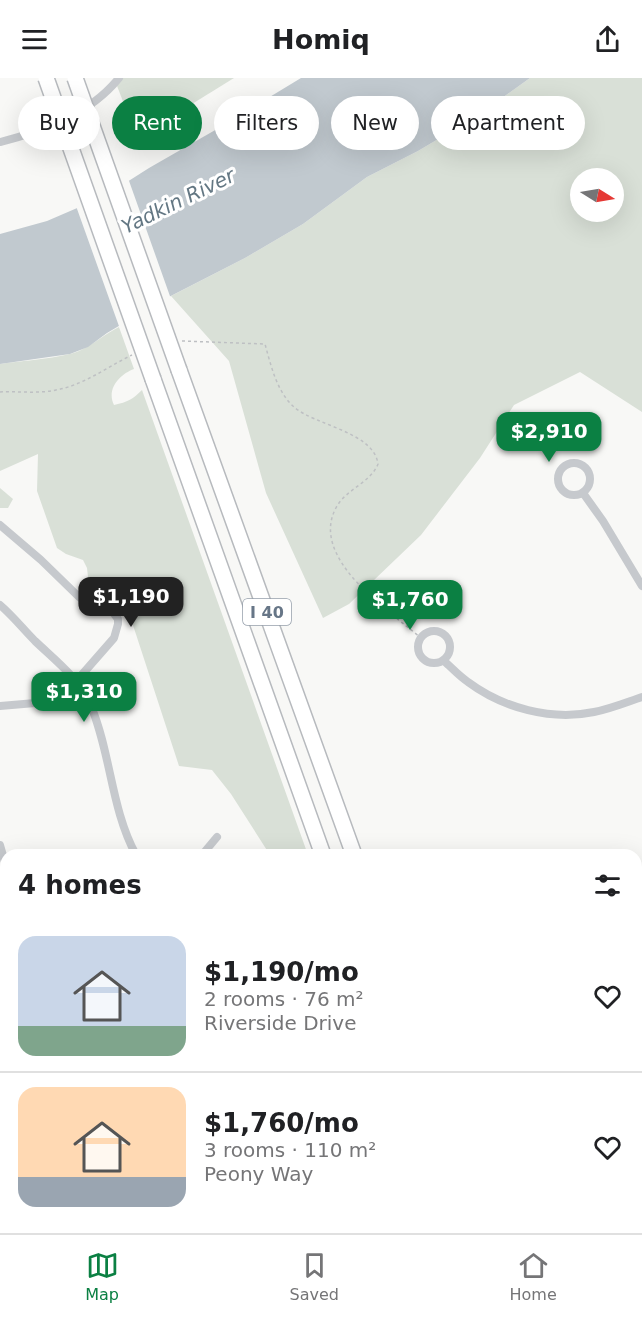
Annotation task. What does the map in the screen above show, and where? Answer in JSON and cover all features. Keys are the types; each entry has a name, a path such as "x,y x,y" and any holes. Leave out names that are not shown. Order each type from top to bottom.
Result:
{"highway":[{"name":"I 40","path":"46,78 321,849"},
{"name":"I 40","path":"75,78 352,849"}],"street":[{"path":"0,142 38,131 86,110 106,94 119,78"},
{"path":"572,462 579,463 590,473 588,488 583,493 576,496 568,495 558,485 557,477 565,465 572,462"},
{"path":"583,493 603,521 642,586"},
{"path":"0,525 79,597 112,611 118,619 117,634 65,694 56,699 38,703 0,706"},
{"path":"0,605 77,681 91,704 122,821 134,849"},
{"path":"427,632 444,634 451,645 444,661 432,664 422,658 418,647 421,638 427,632"},
{"path":"444,661 477,688 495,698 527,710 564,715 594,712 642,697"},
{"path":"207,849 217,837"}],"path":[{"path":"176,341 265,344 280,388 295,408 339,428 359,440 374,454 378,464 372,474 347,493 336,507 332,518 331,540 339,560 357,582 421,638"},
{"path":"0,392 47,392 68,388 137,353"}],"shaded area":[{"path":"114,78 234,78 202,98 121,96"},
{"path":"530,78 642,78 642,412 580,372 514,405 480,458 421,535 349,604 323,618 266,493 229,361 171,296 245,258 303,224 367,177 431,143 431,150 585,150 585,96 505,96"},
{"path":"119,327 134,369 119,378 113,388 114,405 130,400 142,390 306,849 266,849 231,794 212,770 179,766 130,616 117,602 89,586 87,568 83,560 57,548 37,491 38,454 0,471 0,364 52,357 84,348"},
{"path":"0,488 13,499 8,508 0,508"}],"water":[{"name":"Yadkin River","path":"301,78 530,78 505,96 431,96 431,143 418,151 367,177 303,224 245,258 161,301 88,347 70,354 0,364 0,234 47,221 105,196 180,150 202,150 202,138 214,131 214,150 319,150 319,96 271,96"}],"pier":[{"path":"128,178 171,299 120,329 76,206 104,194"}]}
